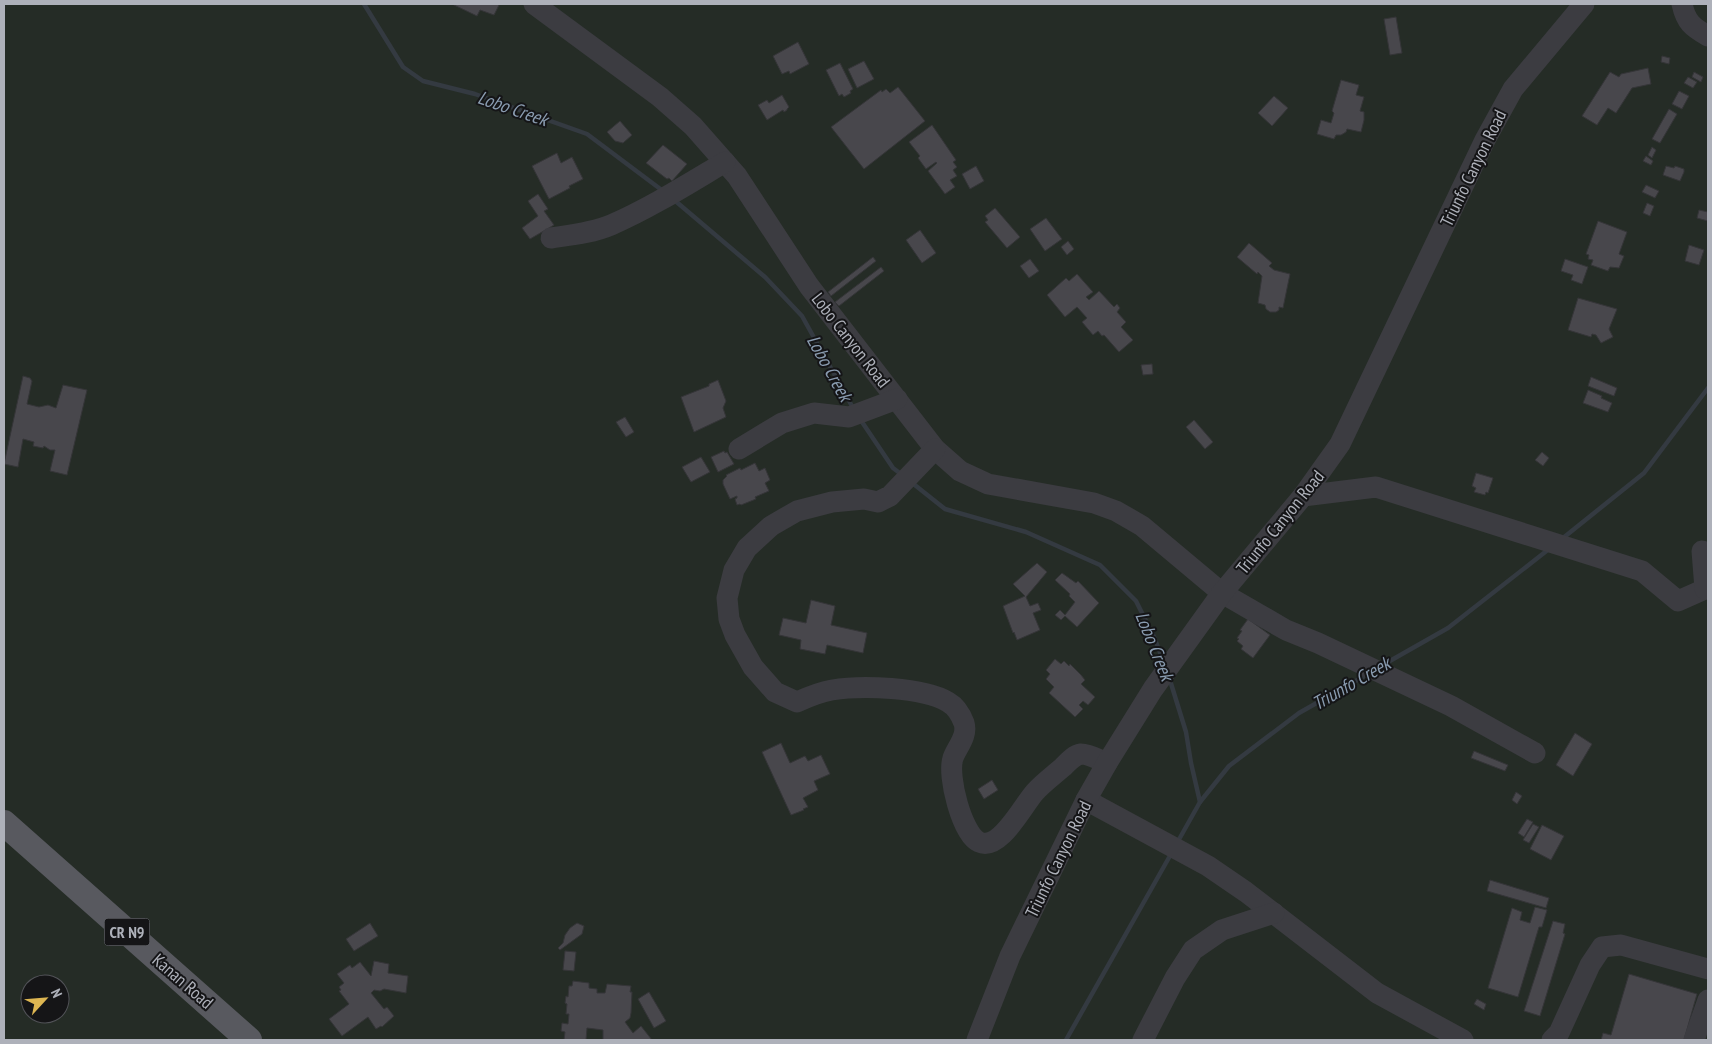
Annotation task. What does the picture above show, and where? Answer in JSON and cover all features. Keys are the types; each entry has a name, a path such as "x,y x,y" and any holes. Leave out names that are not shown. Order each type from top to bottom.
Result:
{"main road":[{"name":"Kanan Road","path":"4,823 249,1040"}],"street":[{"name":"Lobo Canyon Road","path":"534,4 660,97 693,126 737,176 809,286 935,449 960,471 988,484 1094,503 1116,511 1142,526 1222,593 1286,630 1318,643 1451,706 1535,753"},
{"name":"Triunfo Canyon Road","path":"977,1040 1010,956 1106,763 1153,689 1222,593 1303,496 1340,444 1485,140 1513,89 1584,4"},
{"path":"1682,4 1685,18 1696,30 1708,36"},
{"path":"551,238 586,232 610,225 658,201 725,162"},
{"path":"739,449 782,423 814,413 849,417 897,399"},
{"path":"935,449 890,496 878,502 864,499 832,502 798,512 771,526 747,548 734,570 727,598 729,619 735,635 753,667 775,692 797,702 816,694 834,690 890,688 924,693 948,702 960,714 965,725 962,741 953,758 951,770 953,783 961,815 970,835 980,842 996,841 1007,830 1035,792 1072,758 1081,754 1091,756 1106,763"},
{"path":"1303,496 1376,487 1642,571 1678,601 1706,589 1702,551 1708,553"},
{"path":"1086,800 1208,866 1274,913 1377,993 1462,1040"},
{"path":"1143,1040 1175,978 1193,950 1222,930 1274,913"},
{"path":"1552,1040 1559,1033 1590,965 1602,947 1621,945 1708,969"},
{"path":"1694,1040 1708,1000"}],"shaded area":[{"path":"4,4 1708,4 1708,1040 4,1040"}],"building":[{"path":"452,4 499,5 494,15 480,10 477,16"},
{"path":"1396,17 1402,53 1390,55 1384,19"},
{"path":"798,42 809,64 790,74 789,71 782,74 773,56"},
{"path":"1662,56 1670,58 1669,64 1661,62"},
{"path":"864,61 874,79 857,88 848,69"},
{"path":"840,63 853,89 850,91 851,93 844,97 842,94 839,96 826,70"},
{"path":"1648,68 1651,84 1632,88 1616,113 1608,108 1597,125 1582,116 1610,72 1619,77 1621,74"},
{"path":"1694,72 1703,77 1701,82 1692,77"},
{"path":"1688,77 1697,82 1693,88 1684,83"},
{"path":"1341,80 1359,85 1356,95 1364,97 1360,111 1364,112 1364,120 1361,132 1347,129 1341,135 1336,135 1334,139 1317,134 1321,120 1331,123 1334,113 1332,111"},
{"path":"898,87 925,121 864,169 831,127 881,90 882,92 886,89 890,93"},
{"path":"1679,91 1689,96 1682,109 1672,104"},
{"path":"782,95 789,107 784,112 783,110 767,120 758,105 767,100 769,103"},
{"path":"1274,96 1288,108 1272,126 1258,113"},
{"path":"1669,109 1677,114 1660,143 1652,139"},
{"path":"620,121 632,135 623,143 615,141 607,132"},
{"path":"932,125 956,160 953,162 957,167 953,170 957,176 950,180 955,187 945,194 928,171 937,163 926,169 918,158 920,156 909,142"},
{"path":"663,145 687,164 672,181 646,163"},
{"path":"1652,147 1656,150 1652,158 1648,155"},
{"path":"557,153 561,163 572,157 583,179 549,199 532,166"},
{"path":"1646,156 1653,161 1651,165 1643,161"},
{"path":"976,166 984,181 970,189 962,174"},
{"path":"1666,166 1684,169 1680,181 1663,175"},
{"path":"1646,185 1659,191 1655,198 1642,192"},
{"path":"538,194 548,209 544,211 554,225 530,239 522,228 538,216 528,201"},
{"path":"1647,203 1654,206 1650,216 1643,213"},
{"path":"995,208 1020,237 1007,248 985,222 988,220 985,216"},
{"path":"1699,210 1708,212 1708,221 1697,218"},
{"path":"1046,218 1062,239 1045,251 1030,229"},
{"path":"1598,221 1627,232 1619,254 1624,256 1619,268 1610,267 1608,271 1591,265 1593,260 1588,259 1589,255 1586,254"},
{"path":"920,230 936,253 922,263 906,240"},
{"path":"1068,241 1074,249 1067,255 1061,247"},
{"path":"1249,243 1272,263 1269,266 1274,270 1290,274 1283,308 1279,307 1279,310 1276,312 1270,312 1266,309 1265,305 1258,303 1262,276 1237,257"},
{"path":"1689,245 1704,250 1699,265 1685,261"},
{"path":"873,257 876,261 831,296 828,292"},
{"path":"1030,259 1039,271 1029,278 1020,266"},
{"path":"1565,259 1588,267 1582,284 1571,280 1573,275 1561,271"},
{"path":"881,267 884,271 839,306 835,302"},
{"path":"1077,274 1093,292 1086,297 1089,300 1099,291 1114,307 1117,304 1120,308 1117,312 1126,322 1121,327 1133,340 1119,352 1098,331 1093,335 1082,322 1087,318 1077,307 1065,317 1047,295 1066,278 1069,281"},
{"path":"1578,298 1617,309 1609,329 1613,337 1601,343 1596,335 1592,334 1591,337 1568,330"},
{"path":"1152,364 1153,374 1143,375 1141,365"},
{"path":"23,376 30,378 32,381 27,404 39,407 48,405 56,408 63,385 87,390 67,475 50,471 55,450 50,450 44,446 43,448 33,446 34,442 23,439 18,467 4,464"},
{"path":"1591,377 1617,388 1614,396 1588,386"},
{"path":"718,380 726,401 723,408 726,417 694,432 681,397 709,386 709,384"},
{"path":"1588,390 1612,403 1608,412 1583,403"},
{"path":"625,417 634,432 626,437 616,422"},
{"path":"1194,420 1213,442 1205,449 1186,427"},
{"path":"724,451 725,453 727,452 734,464 718,472 711,457"},
{"path":"1542,452 1549,458 1543,466 1535,460"},
{"path":"701,457 710,472 691,482 682,467"},
{"path":"755,463 759,471 765,468 770,480 765,483 769,491 755,497 756,499 737,505 735,499 737,496 730,499 723,480 726,475"},
{"path":"1476,473 1493,478 1488,493 1486,492 1485,495 1474,492 1476,488 1472,486"},
{"path":"1037,563 1047,572 1026,597 1030,606 1038,603 1041,610 1033,613 1040,630 1017,640 1003,606 1025,596 1013,584"},
{"path":"1062,573 1076,583 1078,581 1099,603 1077,627 1065,616 1061,620 1055,615 1060,610 1065,615 1075,602 1069,596 1070,594 1055,580"},
{"path":"811,600 835,606 831,625 867,633 863,653 827,645 825,654 800,649 801,640 779,635 783,618 806,623"},
{"path":"1248,619 1270,635 1253,658 1241,649 1243,646 1237,641 1242,631 1240,630"},
{"path":"1055,659 1061,664 1064,661 1069,666 1070,664 1085,680 1081,684 1095,697 1088,705 1083,701 1079,705 1083,709 1075,717 1049,693 1054,687 1046,679 1050,674 1046,670"},
{"path":"1575,733 1592,744 1573,776 1556,765"},
{"path":"781,743 790,763 805,756 808,761 821,755 830,774 814,781 818,790 803,798 808,807 791,815 762,752"},
{"path":"1474,751 1508,765 1505,771 1471,758"},
{"path":"992,780 998,790 984,799 978,789"},
{"path":"1516,792 1522,796 1517,804 1512,800"},
{"path":"1527,819 1533,822 1524,837 1518,833"},
{"path":"1533,824 1539,827 1529,843 1523,840"},
{"path":"1542,825 1564,836 1551,860 1530,849"},
{"path":"1490,880 1549,898 1546,908 1487,891"},
{"path":"1535,907 1547,910 1542,927 1539,927 1518,997 1488,988 1512,908 1522,912 1520,920 1530,923"},
{"path":"1553,921 1565,924 1563,933 1565,934 1540,1016 1524,1011"},
{"path":"370,923 378,936 354,951 346,939"},
{"path":"577,923 584,926 582,934 560,950 558,948 563,943 565,935"},
{"path":"565,951 576,952 574,971 563,970"},
{"path":"374,961 389,964 388,973 408,976 406,993 384,989 380,991 374,990 371,993 384,1009 387,1007 394,1016 382,1027 376,1029 368,1017 342,1036 329,1019 349,1004 339,991 341,990 339,987 344,983 337,974 350,965 352,968 360,962 371,976"},
{"path":"1629,974 1697,994 1684,1040 1601,1040 1603,1033 1611,1035"},
{"path":"573,981 589,983 589,988 597,989 597,993 605,993 607,984 631,986 631,1013 630,1018 625,1022 633,1033 641,1026 652,1040 603,1040 603,1030 587,1028 586,1040 564,1040 565,1032 561,1031 562,1023 568,1024 569,1014 566,1014 566,996 568,997 569,986 572,986"},
{"path":"649,992 666,1021 654,1028 638,999"},
{"path":"1477,999 1486,1004 1484,1010 1474,1004"}],"waterway":[{"name":"Lobo Creek","path":"364,4 403,67 423,81 475,94 587,134 663,191"},
{"name":"Lobo Creek","path":"673,199 765,277 802,316 853,408"},
{"name":"Triunfo Creek","path":"1563,538 1644,473 1708,388"},
{"name":"Lobo Creek","path":"860,419 893,468 901,474"},
{"name":"Lobo Creek","path":"911,482 945,509 1026,532 1100,565 1136,601 1154,637 1164,663"},
{"name":"Triunfo Creek","path":"1381,666 1448,628 1549,549"},
{"name":"Triunfo Creek","path":"1177,843 1200,802 1229,766 1299,713 1368,674"},
{"name":"Lobo Creek","path":"1169,677 1186,732 1200,802"},
{"name":"Triunfo Creek","path":"1066,1040 1171,854"}]}
